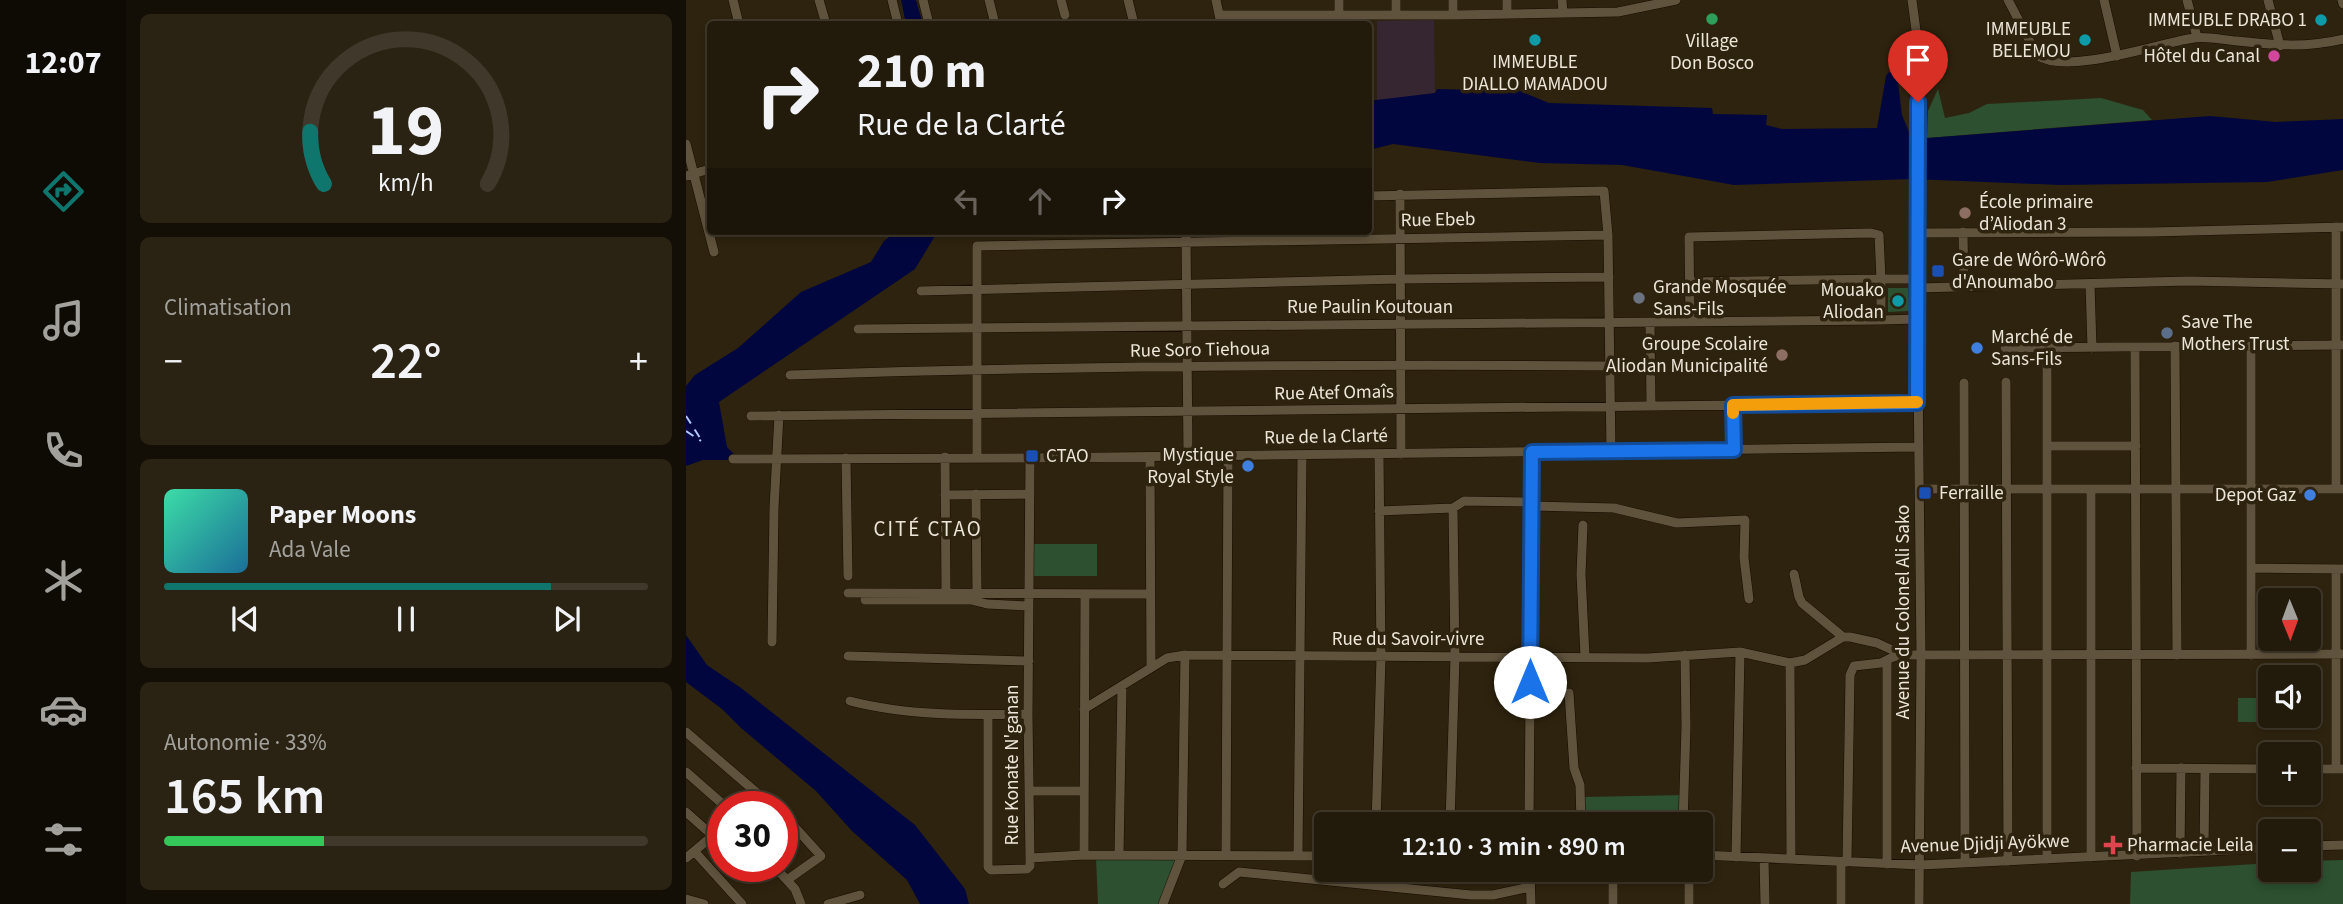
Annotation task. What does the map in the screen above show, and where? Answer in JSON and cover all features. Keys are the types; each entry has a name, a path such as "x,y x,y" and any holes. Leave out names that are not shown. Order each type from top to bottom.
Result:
{"street":[{"path":"733,0 738,21"},
{"path":"819,0 824,21"},
{"path":"892,0 897,21"},
{"path":"923,0 928,21"},
{"path":"989,0 994,21"},
{"path":"1061,0 1065,15"},
{"path":"1128,0 1132,21"},
{"path":"1216,0 1220,20 1339,13 1453,15 1618,12 1676,0"},
{"path":"1339,0 1339,13"},
{"path":"1396,0 1396,15"},
{"path":"1453,0 1453,15"},
{"path":"1507,0 1507,14"},
{"path":"1562,0 1563,13"},
{"name":"Avenue du Colonel Ali Sako","path":"1912,0 1917,38 1920,214 1917,284 1922,656 1919,904"},
{"path":"2008,0 2037,55 2043,59 2084,62 2197,37 2280,46 2317,46 2343,39"},
{"path":"2104,0 2117,56"},
{"path":"2187,0 2197,37"},
{"path":"2268,0 2280,46"},
{"path":"686,144 690,175 707,230"},
{"path":"690,175 707,170"},
{"path":"1372,196 1604,191 1608,235 1611,451"},
{"path":"1400,194 1401,454"},
{"path":"1919,233 2152,232 2340,227 2340,489 1920,489"},
{"path":"1963,232 1964,287"},
{"path":"1690,322 1689,237 1871,233 1880,235 1881,320"},
{"path":"709,235 714,252"},
{"path":"1186,235 1188,456"},
{"name":"Rue Ebeb","path":"977,457 977,246 1608,235"},
{"path":"920,291 1609,276"},
{"path":"1690,282 1881,279 1964,287 2189,281 2339,284"},
{"path":"2091,284 2092,348"},
{"name":"Rue Paulin Koutouan","path":"858,329 1187,325 1399,326 1917,319"},
{"path":"1650,323 1651,406"},
{"path":"2251,345 2251,655"},
{"path":"2005,348 2339,345"},
{"path":"2136,346 2137,856"},
{"path":"2175,346 2176,655"},
{"path":"2047,348 2048,859"},
{"name":"Rue Soro Tiehoua","path":"790,374 1400,365 1610,366"},
{"path":"2006,382 2008,861"},
{"path":"1964,383 1965,862"},
{"name":"Rue Atef Omaîs","path":"751,416 1917,403"},
{"path":"1733,405 1734,450"},
{"path":"772,642 774,508 779,415"},
{"path":"2048,446 2136,446"},
{"name":"Rue de la Clarté","path":"733,459 1150,457 1919,447"},
{"path":"1529,812 1532,452"},
{"path":"1376,812 1381,658 1379,454"},
{"path":"1298,856 1302,455"},
{"path":"1226,855 1228,456"},
{"path":"945,457 946,592"},
{"path":"1150,457 1151,667"},
{"path":"846,458 848,576"},
{"name":"Rue Konate N'ganan","path":"1030,458 1030,859 1084,855 1314,856"},
{"path":"2091,490 2091,857"},
{"path":"976,494 977,592"},
{"path":"945,495 1030,494"},
{"path":"1379,511 1453,508 1464,501 1615,508 1676,523 1745,520 1744,558 1749,598"},
{"path":"1450,812 1455,657 1453,508"},
{"path":"1583,525 1581,574 1585,656"},
{"path":"2251,568 2340,569 2339,769 2321,769"},
{"path":"1794,573 1802,603 1843,637"},
{"path":"848,593 1150,594"},
{"path":"1084,855 1085,594"},
{"path":"865,600 971,600 987,604 1030,606"},
{"path":"1791,859 1790,663 1805,660 1843,637 1877,643 1903,655"},
{"path":"1736,857 1740,652"},
{"name":"Rue du Savoir-vivre","path":"1084,709 1151,667 1185,654 1381,658 1648,658 1740,652 1790,663"},
{"path":"1163,904 1182,855 1185,654"},
{"path":"1841,904 1850,675 1854,666 1886,662 1903,655 2339,654"},
{"path":"1683,812 1685,655"},
{"path":"848,656 1029,661"},
{"path":"1886,662 1887,864"},
{"path":"1119,855 1122,687"},
{"path":"1569,693 1574,768 1580,785 1581,812"},
{"path":"850,701 875,708 988,715 1028,714"},
{"path":"988,715 988,867 991,870 1027,869 1030,859"},
{"path":"686,732 755,791"},
{"path":"2136,768 2258,769"},
{"path":"2180,853 2181,768"},
{"path":"2204,851 2205,769"},
{"path":"686,772 708,791"},
{"path":"1029,791 1084,791"},
{"path":"686,812 707,831"},
{"path":"798,831 821,856 798,872"},
{"path":"686,858 707,841"},
{"path":"2321,846 2343,845"},
{"name":"Avenue Djidji Ayökwe","path":"1713,856 1921,865 2258,849"},
{"path":"695,852 742,904"},
{"path":"1764,858 1765,904"},
{"path":"1223,884 1239,872 1480,900 1531,887"},
{"path":"789,882 801,904"},
{"path":"1531,882 1531,904"},
{"path":"1613,882 1613,904"},
{"path":"1689,882 1689,904"},
{"path":"828,904 860,894"},
{"path":"686,900 705,904"}],"shaded area":[{"path":"901,0 916,0 922,21 905,21"},
{"path":"1434,20 1435,93 1377,101 1377,21"},
{"path":"1889,72 1894,73 1902,115 1911,137 1927,138 2210,116 2276,122 2343,119 2343,170 2267,182 2060,185 1912,179 1734,185 1622,165 1540,163 1393,144 1372,149 1372,101 1435,93 1437,89 1520,91 1549,103 1712,108 1713,114 1767,115 1766,125 1782,129 1877,128"},
{"path":"892,235 935,235 915,269 719,402 727,447 736,456 728,460 703,460 686,466 686,386 695,375 738,348 801,292 871,262 884,241"},
{"path":"686,635 707,665 741,688 915,825 965,889 969,904 920,904 907,880 852,831 816,791 722,709 686,682"}],"green space":[{"path":"1938,89 1945,118 1969,113 1987,104 2101,98 2143,110 2152,120 1927,138 1928,111"},
{"path":"1888,288 1908,288 1909,311 1888,312"},
{"path":"1034,544 1097,544 1097,576 1034,576"},
{"path":"2238,698 2258,698 2258,722 2238,722"},
{"path":"1686,795 1686,812 1582,812 1582,797"},
{"path":"1096,858 1178,859 1158,904 1098,904"},
{"path":"2343,860 2343,904 2130,904 2131,872 2258,864 2258,882 2321,882 2321,861"}],"ferry route":[{"path":"686,416 702,441"},
{"path":"686,431 701,441"}],"slow traffic":[{"path":"1733,413 1733,405 1917,402"}],"place":[{"name":"Village Don Bosco","path":"1712,19"},
{"name":"IMMEUBLE DRABO 1","path":"2321,20"},
{"name":"IMMEUBLE DIALLO MAMADOU","path":"1535,40"},
{"name":"IMMEUBLE BELEMOU","path":"2085,40"},
{"name":"Hôtel du Canal","path":"2274,56"},
{"name":"École primaire d’Aliodan 3","path":"1965,213"},
{"name":"Gare de Wôrô-Wôrô d'Anoumabo","path":"1938,271"},
{"name":"Grande Mosquée Sans-Fils","path":"1639,298"},
{"name":"Mouako Aliodan","path":"1898,301"},
{"name":"Save The Mothers Trust","path":"2167,333"},
{"name":"Marché de Sans-Fils","path":"1977,348"},
{"name":"Groupe Scolaire Aliodan Municipalité","path":"1782,355"},
{"name":"CTAO","path":"1032,456"},
{"name":"Mystique Royal Style","path":"1248,466"},
{"name":"Ferraille","path":"1925,493"},
{"name":"Depot Gaz","path":"2310,495"},
{"name":"Pharmacie Leila","path":"2113,845"}],"district":[{"name":"CITÉ CTAO","path":"928,529"}],"route":[{"path":"1530,682 1532,452 1734,450 1733,405 1917,403 1920,214 1918,102"}]}
